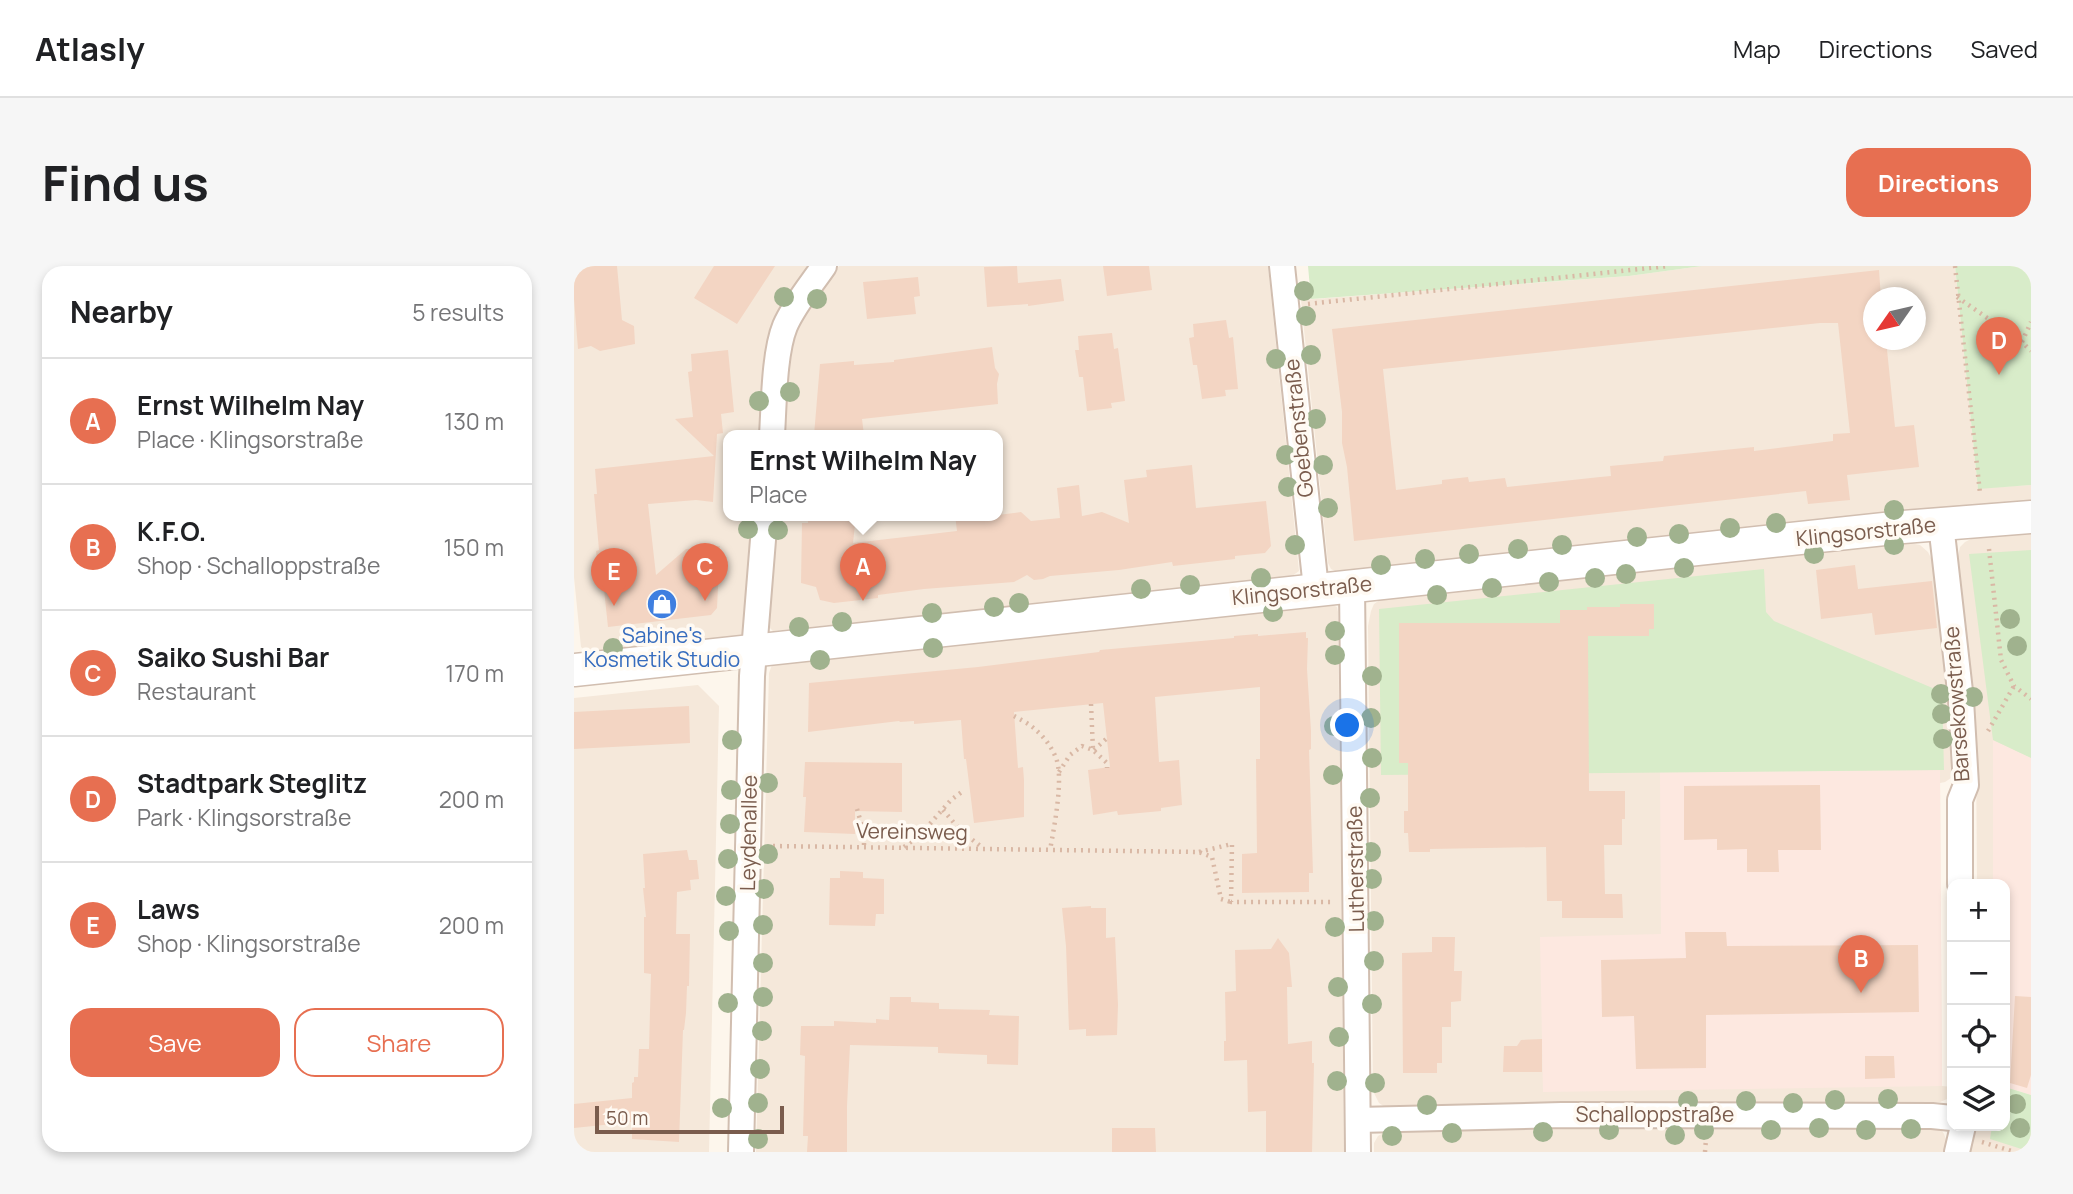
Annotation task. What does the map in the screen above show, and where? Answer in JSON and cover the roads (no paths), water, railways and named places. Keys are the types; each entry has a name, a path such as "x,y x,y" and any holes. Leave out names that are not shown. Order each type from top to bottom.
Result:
{"street":[{"path":"772,430 780,343 795,308 824,266"},
{"name":"Goebenstraße","path":"1282,266 1316,589"},
{"name":"Klingsorstraße","path":"574,670 1316,589 2031,517"},
{"name":"Leydenallee","path":"741,1152 754,650 765,521"},
{"name":"Barsekowstraße","path":"1941,524 1961,700 1966,785 1960,800 1960,879"},
{"name":"Lutherstraße","path":"1352,586 1358,1152"},
{"name":"Schalloppstraße","path":"1358,1120 1562,1115 1932,1115 1947,1117"},
{"path":"1957,1152 1972,1133"}],"place":[{"name":"Stadtpark Steglitz","path":"1999,375"},
{"name":"Saiko Sushi Bar","path":"705,601"},
{"name":"Ernst Wilhelm Nay","path":"863,601"},
{"name":"Sabine's Kosmetik Studio","path":"662,604"},
{"name":"Laws","path":"614,606"},
{"name":"K.F.O.","path":"1861,993"}]}
